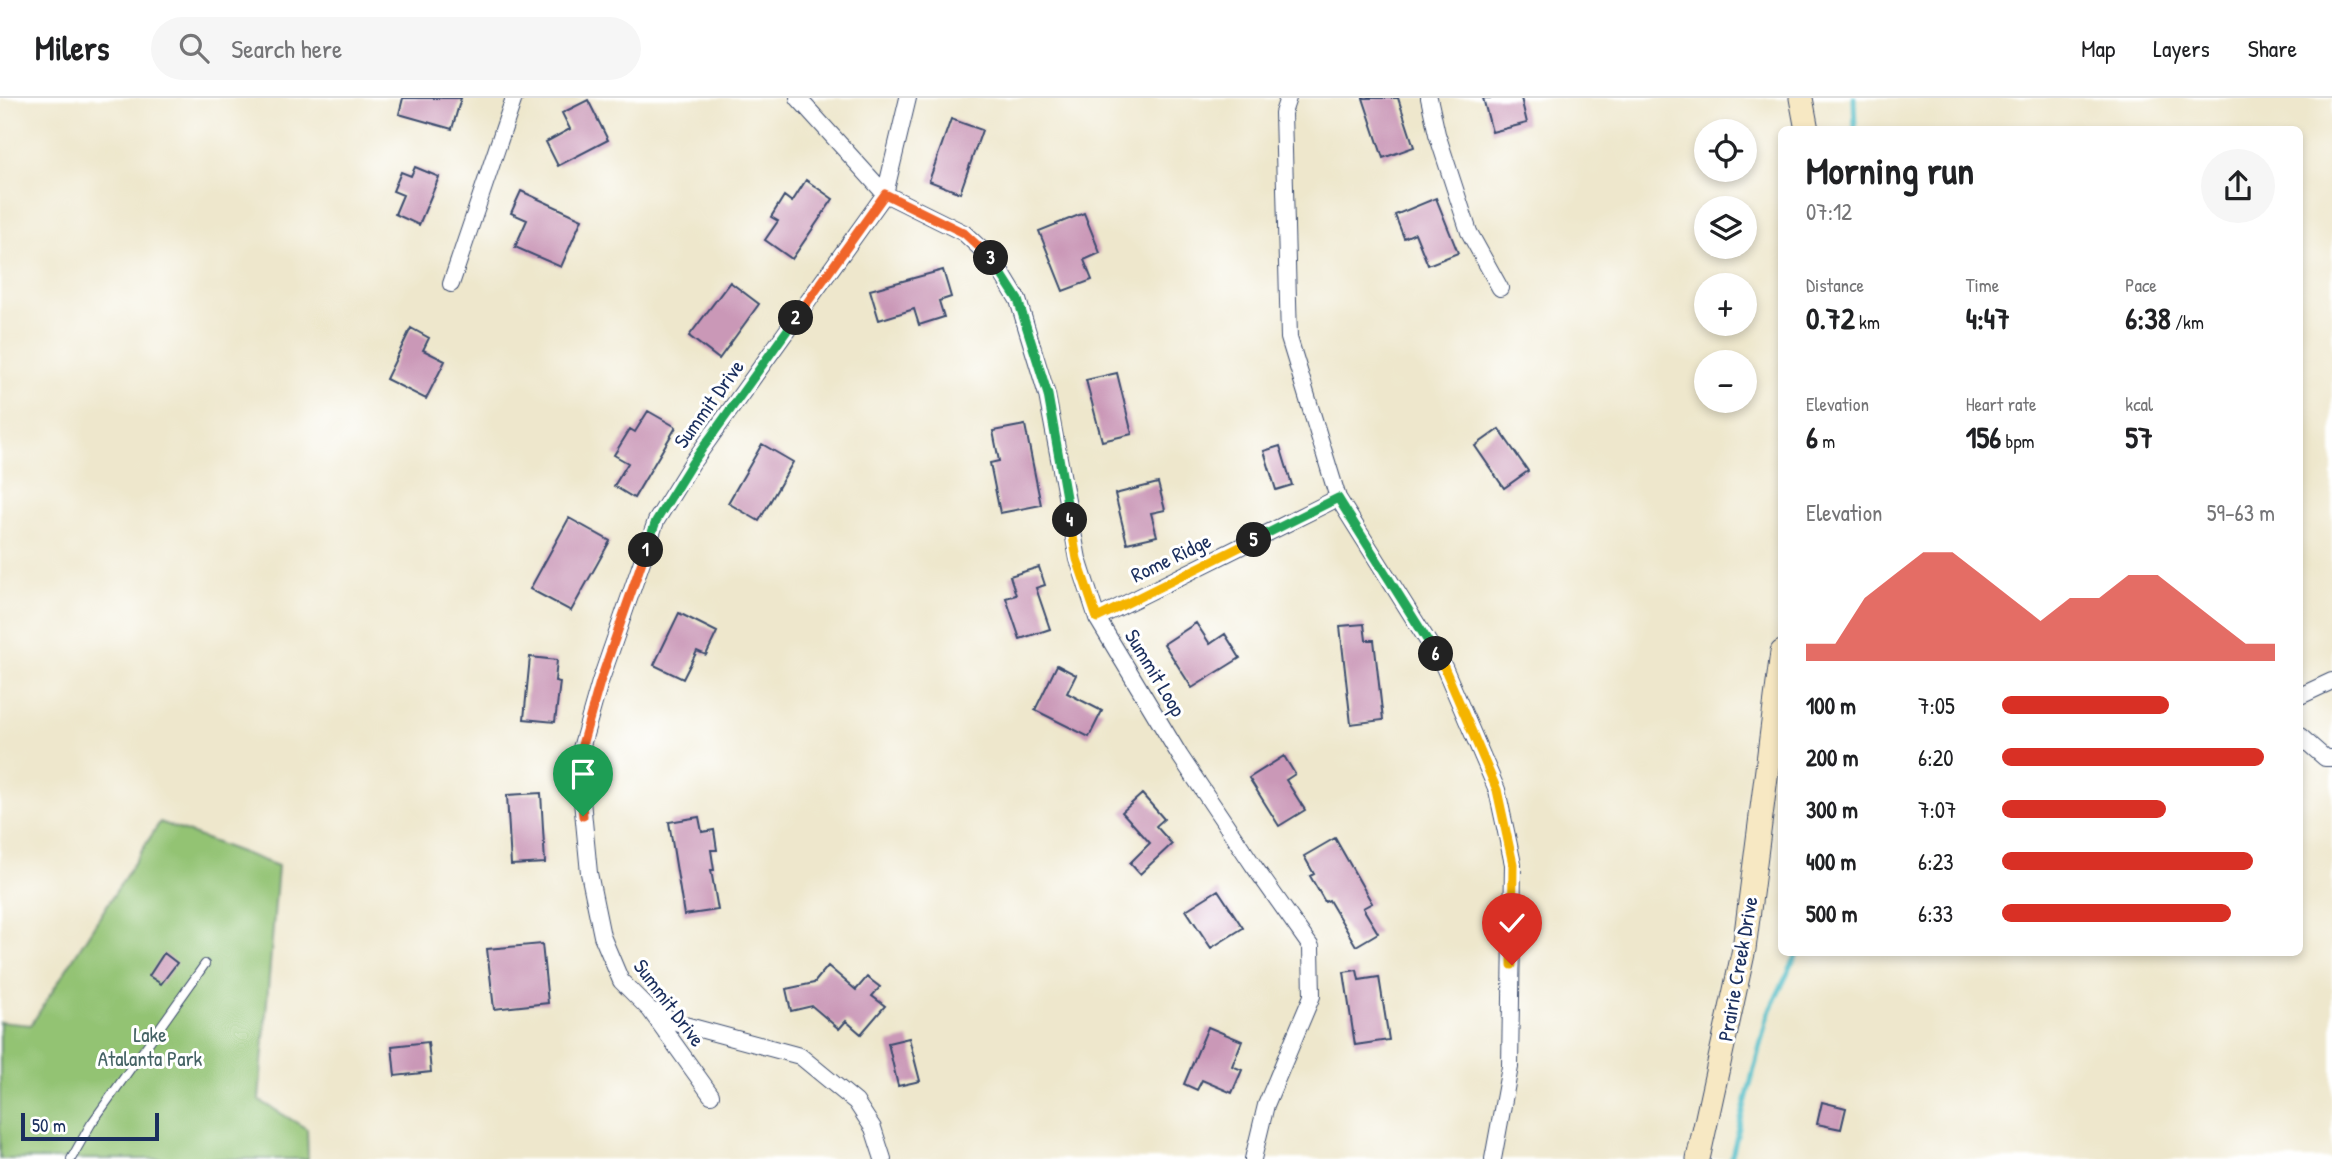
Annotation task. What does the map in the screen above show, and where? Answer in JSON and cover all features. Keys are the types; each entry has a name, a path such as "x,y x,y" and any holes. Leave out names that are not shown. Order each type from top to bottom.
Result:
{"main road":[{"path":"1801,98 1806,126"},
{"name":"Prairie Creek Drive","path":"1698,1159 1744,949 1778,683"}],"street":[{"path":"451,284 514,98"},
{"path":"799,98 885,194"},
{"name":"Summit Drive","path":"711,1096 650,1010 621,981 602,936 589,873 578,759 600,682 656,521 692,463 885,194 908,98"},
{"path":"1288,98 1283,113 1289,338 1338,498 1444,667 1497,790 1513,864 1510,1067 1493,1159"},
{"path":"1429,98 1437,134 1469,232 1500,288"},
{"name":"Summit Loop","path":"885,194 964,233 995,262 1018,300 1048,395 1077,559 1097,618 1180,756 1311,947 1312,996 1266,1105 1253,1159"},
{"name":"Rome Ridge","path":"1097,618 1338,498"},
{"path":"2303,695 2332,681"},
{"path":"2303,739 2325,758 2332,758"},
{"path":"650,1010 681,1024 800,1056 856,1102 873,1128 883,1159"}],"lane":[{"path":"71,1159 91,1124 205,964"}],"green space":[{"name":"Lake Atalanta Park","path":"160,822 278,866 259,1100 307,1129 308,1159 0,1159 0,1022 31,1025"}],"building":[{"path":"403,98 461,98 452,129 399,114"},
{"path":"1363,98 1398,98 1414,147 1383,158"},
{"path":"1483,98 1521,98 1527,123 1492,132"},
{"path":"588,100 608,140 558,166 546,142 570,129 562,113"},
{"path":"951,119 982,130 960,193 929,181"},
{"path":"415,167 439,177 419,225 395,214 403,195 393,191 401,172 411,176"},
{"path":"806,180 833,199 792,259 765,240 778,221 771,217 784,196 792,202"},
{"path":"521,191 582,219 561,267 515,247 527,220 511,213"},
{"path":"1436,198 1458,253 1428,265 1415,233 1404,238 1395,215"},
{"path":"1084,213 1100,253 1084,260 1092,280 1063,291 1039,231"},
{"path":"943,270 951,297 939,301 944,317 919,325 914,309 879,320 870,290"},
{"path":"730,282 759,304 719,359 689,336"},
{"path":"411,328 429,338 423,350 445,361 426,399 386,379"},
{"path":"1117,373 1132,434 1102,441 1086,380"},
{"path":"648,411 676,427 634,498 614,486 628,463 614,455 630,429 635,432"},
{"path":"1025,425 1041,505 1000,513 990,463 999,461 993,431"},
{"path":"1499,429 1528,471 1504,488 1475,446"},
{"path":"762,444 793,462 759,521 728,503"},
{"path":"1280,446 1292,485 1276,490 1264,451"},
{"path":"1158,483 1165,510 1151,513 1157,536 1127,543 1115,494"},
{"path":"569,518 610,541 571,611 530,589"},
{"path":"1039,567 1045,585 1036,588 1050,629 1020,639 1006,598 1016,595 1010,576"},
{"path":"679,613 717,632 706,655 697,651 683,679 654,665"},
{"path":"1196,623 1210,644 1225,634 1240,658 1192,688 1164,644"},
{"path":"1364,624 1366,640 1374,640 1383,720 1351,724 1340,626"},
{"path":"530,657 557,660 555,681 560,682 555,722 524,719"},
{"path":"1057,665 1076,675 1067,693 1102,711 1089,737 1035,710"},
{"path":"1284,756 1295,774 1286,780 1305,810 1279,826 1249,778"},
{"path":"541,793 545,863 511,865 507,795"},
{"path":"1142,794 1164,819 1156,826 1172,844 1140,874 1130,863 1150,843 1122,812"},
{"path":"699,817 702,832 714,830 717,850 711,850 714,870 711,870 718,910 684,915 669,822"},
{"path":"1335,838 1372,903 1363,908 1378,933 1356,946 1329,900 1325,902 1310,876 1314,874 1304,856"},
{"path":"1218,890 1243,928 1211,948 1186,910"},
{"path":"542,944 548,1003 494,1009 487,949"},
{"path":"164,953 177,963 161,984 149,976"},
{"path":"828,966 856,990 867,977 880,987 872,996 885,1006 861,1034 846,1021 839,1029 812,1006 791,1011 786,989 814,983"},
{"path":"1357,970 1359,980 1379,977 1389,1040 1355,1045 1344,972"},
{"path":"1208,1027 1242,1041 1232,1066 1242,1070 1232,1093 1202,1080 1197,1090 1184,1084"},
{"path":"909,1038 920,1081 898,1086 888,1043"},
{"path":"428,1042 431,1072 395,1076 392,1046"},
{"path":"1822,1102 1846,1108 1841,1129 1817,1124"}],"waterway":[{"path":"1854,98 1855,126"},
{"path":"1731,1159 1768,1014 1796,956"}],"route":[{"path":"583,816 578,759 600,682 656,521 692,463 885,194 964,233 995,262 1018,300 1048,395 1077,559 1097,618 1338,498 1444,667 1497,790 1513,864 1512,965"}]}
